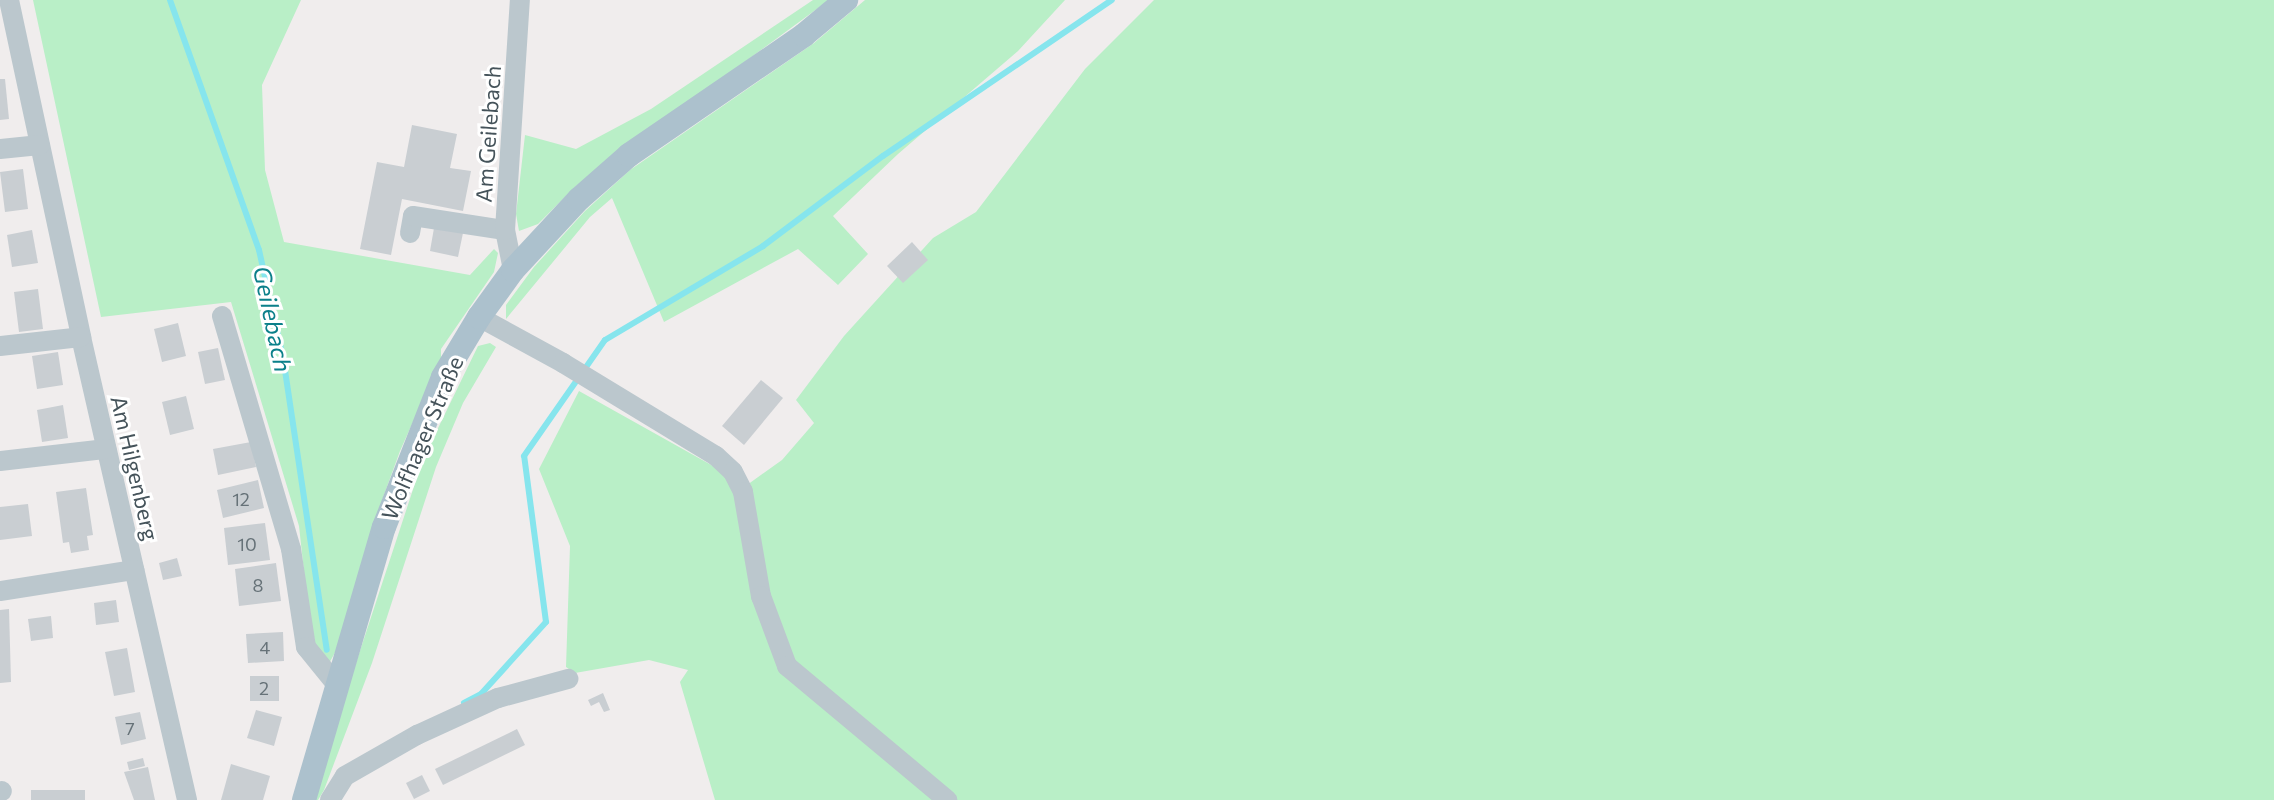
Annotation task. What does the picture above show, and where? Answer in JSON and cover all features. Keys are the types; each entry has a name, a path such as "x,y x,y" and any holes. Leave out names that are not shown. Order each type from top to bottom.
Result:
{"main road":[{"name":"Wolfhager Straße","path":"304,800 384,527 443,377 479,317 513,270 579,199 629,155 804,35 846,0"}],"street":[{"name":"Am Hilgenberg","path":"9,0 81,337 187,800"},
{"name":"Am Geilebach","path":"513,270 505,230 520,0"},
{"path":"0,149 40,145"},
{"path":"410,233 413,216 505,230"},
{"path":"222,316 291,549 306,647 336,684"},
{"path":"479,317 722,450 743,492 761,596 787,666 947,800"},
{"path":"0,346 81,337"},
{"path":"0,461 106,449"},
{"path":"0,591 134,570"},
{"path":"330,800 345,776 417,735 498,698 568,679"}],"green space":[{"path":"33,0 301,0 262,85 265,170 284,242 470,275 494,249 498,253 494,272 441,349 441,359 400,451 373,525 338,647 327,667 316,647 308,608 299,526 231,302 101,317"},
{"path":"813,0 829,0 576,186 538,224 519,231 516,214 525,135 576,149 651,109"},
{"path":"865,0 1065,0 1018,51 898,154 833,216 868,254 838,285 798,249 664,322 612,198 590,217 506,319 506,305 534,267 585,211 630,170 814,43"},
{"path":"1154,0 2274,0 2274,800 715,800 680,682 688,670 649,660 575,673 566,667 570,546 539,469 579,391 747,485 782,460 814,423 796,400 844,336 933,238 976,212 1085,69"},
{"path":"490,343 496,347 463,403 436,467 372,663 324,790 318,800 311,800 423,459 478,346"}],"building":[{"path":"0,79 5,79 9,119 0,120"},
{"path":"412,125 457,134 450,168 471,171 463,211 402,199 391,255 360,249 377,162 404,167"},
{"path":"23,169 28,209 5,212 0,172"},
{"path":"434,228 463,233 458,257 430,251"},
{"path":"32,230 38,263 12,267 7,235"},
{"path":"912,242 928,260 903,283 887,266"},
{"path":"38,289 43,329 19,332 14,292"},
{"path":"178,323 186,356 162,362 154,329"},
{"path":"218,348 225,380 205,384 198,352"},
{"path":"58,352 63,385 37,389 32,356"},
{"path":"761,380 783,398 744,445 722,426"},
{"path":"186,396 194,429 170,435 162,402"},
{"path":"63,405 68,438 42,442 37,410"},
{"path":"251,442 256,467 218,475 213,449"},
{"path":"258,480 264,508 223,518 217,490"},
{"path":"86,488 93,535 87,536 89,550 71,553 69,542 63,543 56,492"},
{"path":"28,504 32,536 0,540 0,507"},
{"path":"265,523 270,560 228,565 224,528"},
{"path":"177,558 182,576 163,580 159,563"},
{"path":"276,563 281,601 239,606 235,569"},
{"path":"116,600 119,622 96,625 94,603"},
{"path":"9,609 11,682 0,683 0,610"},
{"path":"51,616 53,638 31,641 28,619"},
{"path":"283,632 284,661 248,663 246,634"},
{"path":"127,648 135,692 114,696 105,652"},
{"path":"250,676 279,676 279,701 250,701"},
{"path":"603,693 610,710 604,712 599,702 591,706 588,700"},
{"path":"256,710 282,717 274,746 247,738"},
{"path":"140,712 146,739 121,745 115,717"},
{"path":"517,729 525,745 443,785 435,769"},
{"path":"143,758 145,766 129,770 127,762"},
{"path":"231,764 270,776 263,800 221,800"},
{"path":"148,767 155,800 134,800 124,772"},
{"path":"422,775 430,791 414,799 406,783"},
{"path":"31,790 85,790 85,800 31,800"}],"waterway":[{"name":"Geilebach","path":"170,0 259,250 283,357 327,650"},
{"path":"464,703 481,694 546,622 524,456 605,340 763,246 883,156 1112,0"}]}
